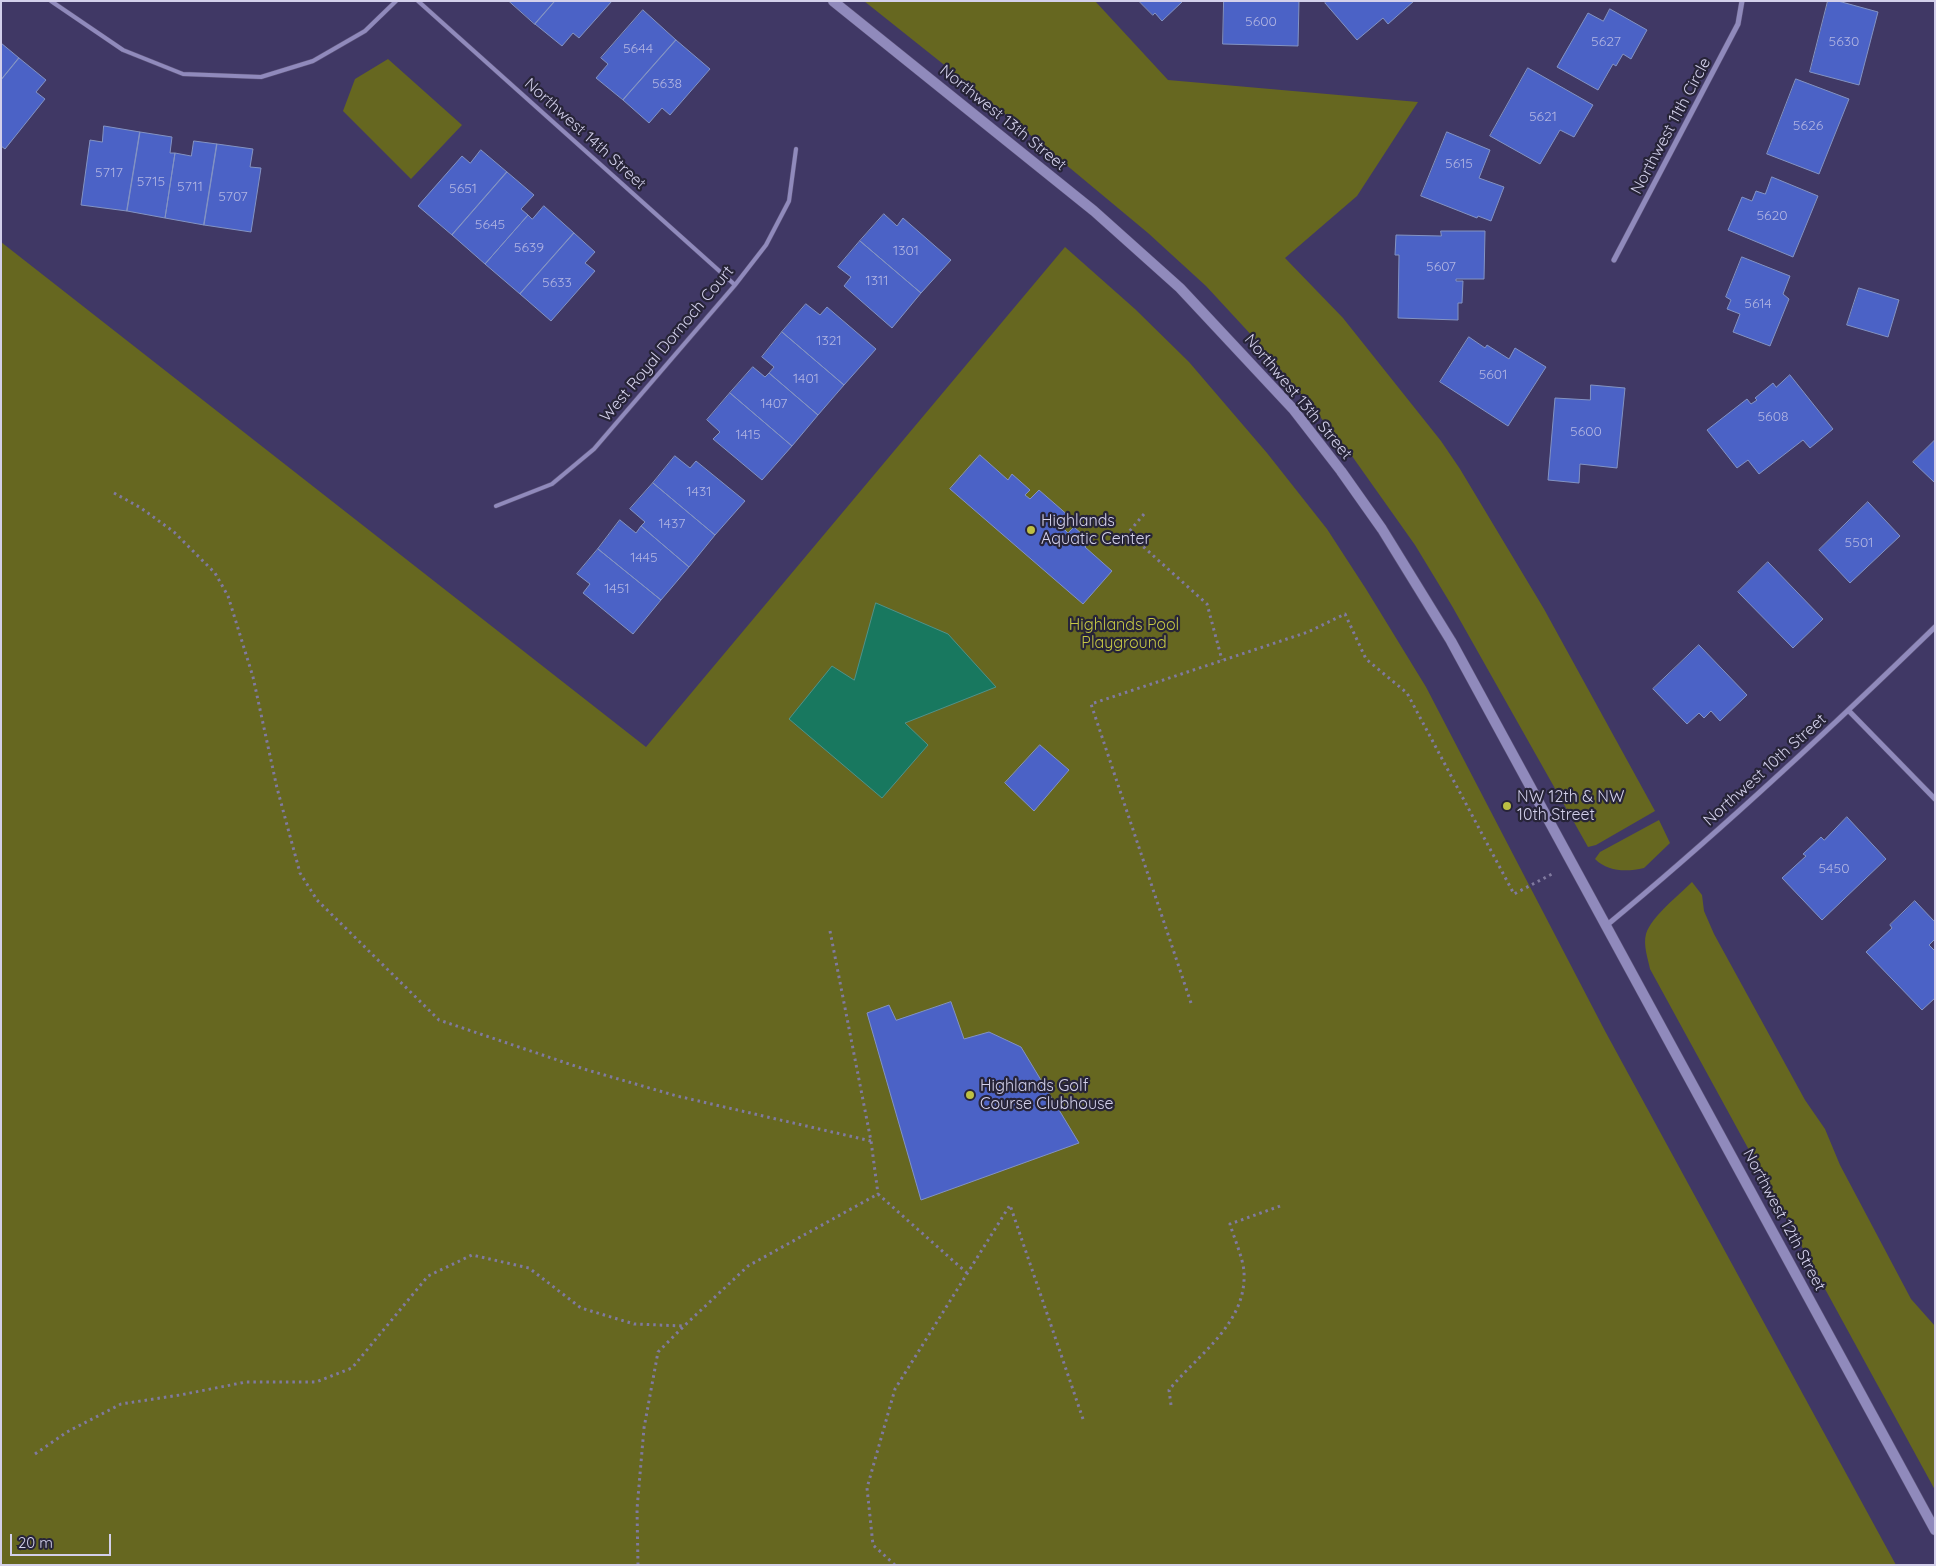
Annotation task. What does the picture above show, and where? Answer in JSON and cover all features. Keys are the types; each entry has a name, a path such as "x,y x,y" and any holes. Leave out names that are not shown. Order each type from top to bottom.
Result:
{"main road":[{"name":"Northwest 13th Street","path":"833,1 1108,223 1180,288 1293,410 1341,471 1406,566 1451,641 1607,925"},
{"name":"Northwest 12th Street","path":"1607,925 1935,1530"}],"street":[{"name":"Northwest 11th Circle","path":"1614,260 1738,24 1742,1"},
{"name":"Northwest 10th Street","path":"1607,925 1652,888 1849,711 1935,627"},
{"path":"1849,711 1935,799"}],"lane":[{"path":"51,1 123,50 183,74 261,77 312,61 365,31 396,1"},
{"name":"Northwest 14th Street","path":"418,1 735,285"},
{"name":"West Royal Dornoch Court","path":"496,506 552,484 594,450 735,285 766,245 788,200 796,149"}],"path":[{"path":"114,493 141,508 174,532 215,573 228,596 253,677 277,788 300,873 317,900 439,1020 584,1069 677,1096 871,1141"},
{"path":"1144,514 1128,533 1206,604 1222,660"},
{"path":"1191,1003 1091,704 1308,632 1345,614 1366,659 1407,693 1514,894 1573,863"},
{"path":"830,931 871,1141 878,1194 967,1273"},
{"path":"638,1565 637,1509 644,1428 658,1352 748,1266 878,1194"},
{"path":"896,1565 873,1545 867,1488 895,1389 1010,1205 1083,1419"},
{"path":"1171,1405 1169,1390 1202,1356 1229,1324 1242,1294 1244,1272 1230,1224 1283,1205"},
{"path":"36,1454 67,1432 121,1404 246,1382 316,1382 352,1368 428,1276 472,1255 529,1268 581,1308 634,1324 684,1326"}],"green space":[{"path":"864,1 1095,1 1168,80 1418,102 1357,196 1285,258 1343,318 1441,441 1460,469 1544,609 1655,811 1596,845 1588,847 1452,606 1415,545 1347,449 1255,339 1206,286 1148,233 987,99"},
{"path":"388,59 462,125 411,179 343,111 355,79"},
{"name":"Highlands Pool Playground","path":"1,242 646,747 1065,247 1135,309 1189,362 1267,453 1327,529 1366,589 1426,687 1605,1031 1896,1565 1,1565"},
{"path":"1659,820 1670,843 1644,868 1631,870 1612,869 1595,859 1600,852"},
{"path":"1692,882 1702,895 1704,911 1714,934 1805,1100 1825,1129 1840,1165 1911,1299 1935,1326 1935,1490 1650,969 1645,943 1649,927 1659,914"}],"shaded area":[{"path":"876,603 948,634 996,687 905,723 928,745 882,798 789,719 832,666 854,680"}],"building":[{"path":"509,1 555,1 535,24"},
{"path":"555,1 612,1 579,38 573,33 562,46 535,24"},
{"path":"1139,1 1183,1 1162,21"},
{"path":"1224,1 1299,1 1298,46 1223,44"},
{"path":"1327,1 1414,1 1388,24 1383,18 1357,40 1325,3"},
{"path":"1828,1 1838,1 1878,12 1859,85 1810,72"},
{"path":"1610,9 1647,30 1631,59 1623,54 1616,66 1613,64 1598,90 1557,67 1588,13 1603,21"},
{"path":"643,10 676,40 623,100 596,78 608,64 601,58"},
{"path":"676,40 710,69 670,115 662,108 649,123 623,100"},
{"path":"1,43 19,58 1,80"},
{"path":"19,58 46,80 36,92 45,99 5,149 1,146 1,80"},
{"path":"1528,68 1593,105 1574,137 1560,130 1540,164 1490,136"},
{"path":"1796,79 1849,99 1819,174 1767,154"},
{"path":"104,126 140,132 127,211 81,205 90,140 102,142"},
{"path":"140,132 172,137 170,153 175,153 165,218 127,211"},
{"path":"1447,132 1490,150 1479,178 1504,187 1491,221 1478,216 1477,218 1421,196"},
{"path":"194,141 217,144 204,225 165,218 175,153 191,156"},
{"path":"217,144 253,149 250,167 261,168 251,232 204,225"},
{"path":"481,150 507,172 452,235 418,206 462,156 470,163"},
{"path":"507,172 534,195 521,209 528,215 485,264 452,235"},
{"path":"1772,177 1818,196 1793,257 1728,230 1742,197 1752,201 1756,191 1765,194"},
{"path":"544,206 574,233 520,294 485,264 528,215 532,219"},
{"path":"884,214 897,226 903,218 951,260 921,293 860,241"},
{"path":"1441,231 1485,231 1484,279 1456,279 1456,281 1463,281 1462,303 1458,303 1458,320 1398,318 1399,255 1395,255 1396,235 1441,236"},
{"path":"574,233 595,252 585,263 595,271 551,321 520,294"},
{"path":"860,241 921,293 892,328 844,286 851,277 838,267"},
{"path":"1742,257 1790,276 1783,294 1789,299 1770,346 1733,332 1740,314 1727,309 1731,300 1726,297"},
{"path":"1859,288 1899,300 1888,337 1847,325"},
{"path":"806,304 820,315 827,307 876,349 844,385 782,332"},
{"path":"782,332 844,385 818,415 769,373 774,367 762,357"},
{"path":"1469,337 1485,348 1487,345 1509,359 1515,348 1546,367 1508,426 1440,382"},
{"path":"753,367 765,377 769,373 818,415 792,446 730,393"},
{"path":"1790,375 1833,429 1810,448 1803,440 1759,474 1748,460 1737,468 1707,430 1747,399 1751,404 1757,400 1755,398 1773,383 1776,387"},
{"path":"1591,385 1625,388 1617,468 1580,464 1579,483 1548,480 1555,398 1590,400"},
{"path":"730,393 792,446 762,480 713,439 720,432 707,420"},
{"path":"1935,440 1935,483 1913,462"},
{"name":"Highlands Aquatic Center","path":"980,455 1008,480 1012,474 1030,490 1025,495 1030,499 1039,490 1070,517 1062,527 1068,533 1074,527 1090,541 1085,547 1112,571 1083,604 950,489"},
{"path":"675,456 690,468 696,461 745,501 715,535 653,483"},
{"path":"653,483 715,535 689,567 641,526 645,522 630,509"},
{"path":"1868,502 1900,536 1850,583 1819,550"},
{"path":"620,520 636,533 641,526 689,567 661,600 598,549"},
{"path":"598,549 661,600 633,634 583,593 590,584 577,574"},
{"path":"1768,562 1823,619 1793,648 1738,592"},
{"path":"1699,645 1747,695 1720,721 1711,711 1704,718 1699,713 1687,724 1653,689"},
{"path":"1040,745 1069,770 1034,811 1005,783"},
{"path":"1847,817 1886,859 1822,920 1782,878 1806,856 1803,854 1821,837 1824,840"},
{"path":"1915,901 1935,922 1935,939 1929,945 1935,951 1935,998 1922,1010 1866,952 1892,928 1890,925"},
{"name":"Highlands Golf Course Clubhouse","path":"951,1002 964,1039 989,1032 1021,1047 1079,1143 921,1200 867,1013 889,1005 896,1020"}],"place":[{"name":"Highlands Aquatic Center","path":"1031,530"},
{"name":"NW 12th & NW 10th Street","path":"1507,806"},
{"name":"Highlands Golf Course Clubhouse","path":"970,1095"}]}
